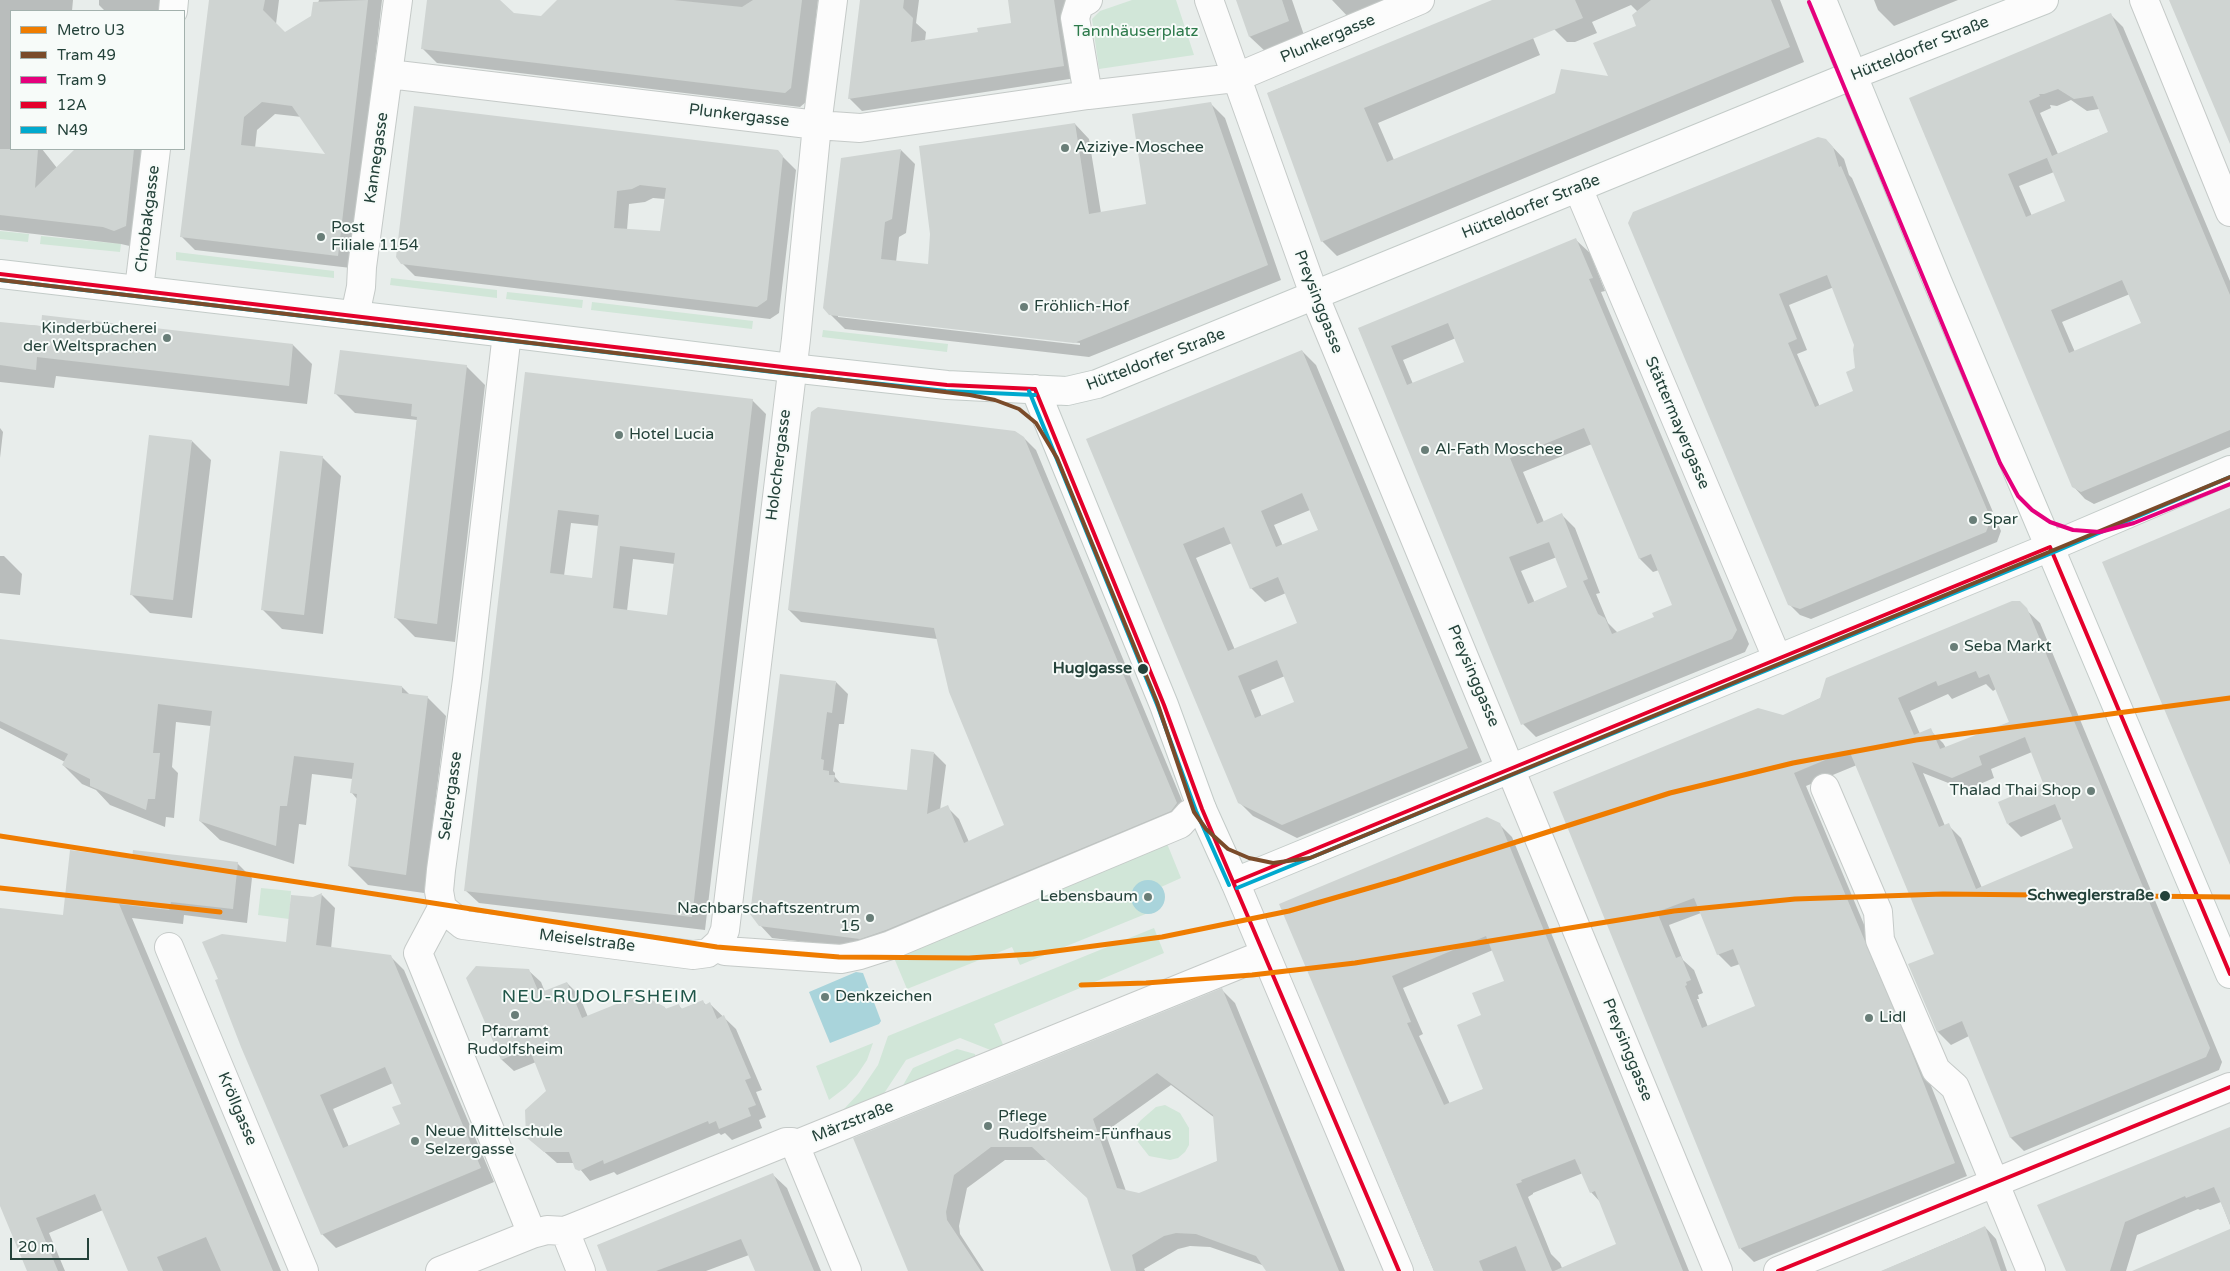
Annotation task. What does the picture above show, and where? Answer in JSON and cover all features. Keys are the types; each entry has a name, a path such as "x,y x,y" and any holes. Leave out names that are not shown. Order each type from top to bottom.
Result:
{"street":[{"name":"Kannegasse","path":"355,315 361,287 362,267 398,0"},
{"name":"Holochergasse","path":"722,936 796,339 817,125 833,0"},
{"path":"1088,0 1079,6 1075,18 1088,95 1235,78 1209,0"},
{"name":"Plunkergasse","path":"1235,78 1420,0"},
{"path":"1822,0 1852,76 2230,974"},
{"name":"Hütteldorfer Straße","path":"0,274 139,289 791,368 947,385 1067,391 1098,384 1315,297 1852,76 2044,0"},
{"path":"2144,0 2230,212"},
{"name":"Plunkergasse","path":"389,74 817,125 860,128 1088,95"},
{"name":"Preysinggasse","path":"1235,78 1315,297 1718,1271"},
{"name":"Chrobakgasse","path":"139,289 156,150"},
{"name":"Stättermayergasse","path":"1578,188 1777,658"},
{"name":"Selzergasse","path":"442,908 439,890 441,870 468,671 507,333"},
{"path":"1035,389 1164,705 1202,809 1235,882 1399,1271"},
{"path":"1235,882 2050,547 2230,470"},
{"path":"1825,788 1878,912 1880,940 1936,1070 1955,1087 1993,1183 2031,1271"},
{"path":"722,936 725,951 841,959 860,954 891,945 1180,824 1190,814 1202,809"},
{"path":"442,908 418,953 532,1234"},
{"name":"Meiselstraße","path":"442,908 463,925 693,954 708,953 722,936"},
{"name":"Kröllgasse","path":"169,947 304,1271"},
{"name":"Märzstraße","path":"440,1271 532,1234 547,1230 565,1231 786,1142 792,1142 795,1145 1265,954"},
{"path":"1778,1271 2230,1087"},
{"path":"795,1145 848,1271"},
{"path":"565,1231 581,1271"}],"green space":[{"name":"Tannhäuserplatz","path":"1132,0 1176,0 1194,55 1099,69 1092,19 1100,11"},
{"path":"0,231 29,234 28,242 0,239"},
{"path":"41,236 121,244 120,252 40,244"},
{"path":"176,252 334,271 334,278 176,260"},
{"path":"391,278 497,290 497,298 390,285"},
{"path":"507,292 583,300 582,308 506,299"},
{"path":"592,302 753,321 752,329 591,310"},
{"path":"823,330 948,344 947,352 822,337"},
{"path":"1166,841 1181,878 1161,887 1155,882 1133,889 1131,901 1144,913 1148,913 1020,965 1012,947 907,989 892,953"},
{"path":"261,888 291,891 289,919 258,915"},
{"path":"1154,928 1164,953 994,1024 1005,1049 998,1053 960,1038 906,1060 879,1101 843,1113 844,1109 859,1093 878,1065 888,1036"},
{"path":"873,1043 867,1060 857,1075 846,1087 829,1100 816,1066"},
{"path":"957,1049 975,1054 976,1060 902,1087 913,1068"},
{"path":"1165,1105 1180,1113 1189,1128 1189,1145 1185,1152 1178,1158 1170,1160 1149,1156 1138,1142 1136,1134 1137,1125 1141,1120 1156,1107"}],"water":[{"path":"1148,880 1160,885 1165,897 1160,909 1148,914 1136,909 1131,897 1136,885"},
{"path":"856,972 863,973 881,1021 879,1024 830,1043 809,992"}],"building":[{"path":"209,0 265,0 263,10 285,32 311,16 313,2 368,0 338,256 180,237","holes":["262,102 292,106 325,154 241,145 244,117"]},
{"path":"427,0 500,0 514,13 541,16 557,0 673,0 742,7 753,0 802,0 791,88 785,93 421,49"},
{"path":"860,0 904,0 903,8 913,18 911,42 978,32 977,28 1011,23 1008,0 1054,0 1064,66 848,99"},
{"path":"1236,0 1282,0 1289,21 1249,37"},
{"path":"1492,0 1575,0 1583,18 1364,108 1387,162 1555,93 1561,69 1608,76 1593,43 1636,26 1632,15 1651,0 1771,0 1790,47 1321,242 1267,93"},
{"path":"2169,0 2230,0 2230,144 2207,90"},
{"path":"2111,13 2230,295 2230,430 2081,492 2072,487 1909,98","holes":["2058,89 2074,99 2093,96 2108,132 2052,156 2029,101 2040,96 2039,94","2049,157 2047,158 2065,201 2026,217 2008,174","2122,280 2141,323 2069,353 2051,310"]},
{"path":"1211,102 1268,265 1074,343 829,315 823,308 841,158 901,149 892,219 885,222 881,259 928,264 930,234 919,146 1075,123 1089,214 1146,204 1132,114"},
{"path":"414,106 778,150 783,156 767,300 757,307 401,264 396,257","holes":["640,185 666,188 660,231 614,228 617,191 632,189"]},
{"path":"1818,137 1826,139 1833,147 1839,167 1841,166 1991,519 1986,532 1800,609 1788,605 1628,223 1633,212","holes":["1827,275 1854,345 1855,368 1846,372 1853,391 1815,407 1788,343 1797,339 1779,294"]},
{"path":"0,149 38,150 35,188 74,150 134,150 126,226 114,231 103,227 0,215"},
{"path":"1576,238 1593,278 1589,279 1737,630 1732,639 1521,725 1358,328","holes":["1448,323 1464,362 1407,385 1391,346","1584,428 1639,559 1651,554 1672,605 1652,613 1654,617 1612,634 1605,618 1598,614 1583,581 1588,579 1562,513 1537,524 1510,458","1549,542 1567,587 1528,604 1509,557"]},
{"path":"42,315 293,344 289,386 37,357 36,370 0,365 0,322 41,326"},
{"path":"340,350 467,365 437,624 394,618 417,417 411,416 412,404 334,394"},
{"path":"1302,350 1468,748 1282,825 1238,803 1086,439","holes":["1302,493 1318,530 1276,547 1261,511","1224,527 1250,589 1278,577 1297,623 1228,651 1183,544","1277,660 1294,702 1255,718 1238,676"]},
{"path":"525,372 753,399 692,917 464,891","holes":["558,510 599,515 592,578 550,573","620,546 675,553 667,615 613,608"]},
{"path":"818,407 1015,431 1024,437 1177,803 1171,811 886,930 860,939 759,926 750,914 780,674 836,681 832,713 827,712 821,759 824,760 823,770 829,771 829,775 835,775 834,782 907,790 911,749 934,752 927,814 948,805 964,843 1004,825 949,692 934,628 788,610 811,412"},
{"path":"149,435 192,440 173,600 130,595"},
{"path":"280,451 323,456 304,615 261,610"},
{"path":"2230,508 2230,865 2102,562"},
{"path":"2012,601 2020,601 2027,608 2210,1048 2206,1057 2010,1138 1962,1021 1937,1032 1908,964 1934,954 1849,750 1794,773 1908,1043 1955,1163 1739,1249 1553,792 1758,708 1783,715 1820,698 1826,678","holes":["1976,671 1979,678 1989,674 2009,722 1940,749 1931,728 1914,735 1898,698 1936,681 1938,686","2025,737 2043,783 1998,802 2007,824 2055,804 2073,848 1976,889 1949,823 1939,827 1912,762 1952,778 1982,765 1979,756","1694,898 1717,955 1733,949 1755,1006 1702,1028 1685,986 1687,985 1686,982 1691,980 1681,956 1676,958 1657,912"]},
{"path":"0,639 402,686 402,693 428,696 406,875 348,866 357,794 350,793 354,763 294,756 287,806 280,806 276,846 199,821 212,711 158,704 153,753 160,753 155,799 148,799 146,810 90,786 90,779 62,765 68,754 0,721"},
{"path":"1487,817 1500,823 1683,1271 1554,1271 1616,1244 1595,1191 1590,1193 1575,1159 1521,1180 1522,1182 1516,1184 1552,1271 1526,1271 1516,1246 1479,1261 1483,1271 1434,1271 1279,904","holes":["1486,936 1504,981 1472,993 1481,1015 1457,1025 1483,1089 1444,1105 1407,1023 1411,1022 1392,976"]},
{"path":"70,850 132,858 133,850 238,862 233,909 171,902 169,910 119,904 273,1271 221,1271 206,1237 157,1257 163,1271 128,1271 95,1194 36,1218 58,1271 27,1271 0,1206 0,908 63,915"},
{"path":"322,893 316,945 391,955 481,1168 321,1235 241,1047 215,980 218,979 202,942 222,934 286,942 291,895 313,897","holes":["385,1067 401,1104 392,1107 400,1124 343,1148 320,1095"]},
{"path":"476,966 529,969 539,993 567,982 582,1018 641,994 665,1007 665,1009 679,1004 681,1009 703,1000 705,1005 710,1002 717,1019 724,1015 751,1078 745,1080 756,1105 748,1108 751,1116 719,1129 716,1121 709,1124 708,1121 604,1164 603,1160 579,1171 575,1169 569,1152 544,1152 526,1137 525,1110 546,1091 529,1048 501,1060 466,978"},
{"name":"Pflege Rudolfsheim-Fünfhaus","path":"1222,988 1339,1271 1266,1271 1256,1256 1196,1234 1176,1233 1164,1236 1132,1255 1136,1271 1111,1271 1087,1198 1032,1147 991,1147 954,1175 946,1212 947,1220 981,1271 908,1271 853,1138","holes":["1157,1073 1213,1115 1217,1161 1139,1193 1117,1188 1093,1119"]},
{"path":"2230,1127 2230,1224 2214,1187 2186,1198 2185,1196 2125,1222 2110,1271 2066,1271 2037,1205"},
{"path":"773,1173 814,1271 755,1271 741,1239 656,1271 607,1271 597,1245"},
{"path":"1985,1226 2001,1271 1881,1271 1966,1235"},
{"path":"2230,1229 2230,1271 2132,1271"}],"metro line":[{"name":"U3","path":"0,836 717,947 839,957 969,958 1033,954 1162,937 1289,911 1397,880 1670,793 1793,763 1916,740 2230,698"},
{"name":"U3","path":"0,888 220,912"},
{"name":"U3","path":"1081,985 1146,983 1252,975 1355,963 1674,911 1795,899 1943,894 2230,897"}],"tram line":[{"name":"9","path":"1809,2 2000,463 2018,496 2032,510 2050,522 2073,530 2100,532 2134,523 2230,484"},
{"name":"49","path":"0,280 970,395 995,400 1019,409 1036,423 1057,458 1157,702 1194,812 1206,829 1228,849 1249,858 1273,863 1310,858 2230,477"}],"transit line":[{"name":"12A","path":"0,274 791,368 947,385 1035,389"},
{"name":"N49","path":"0,280 790,374 946,391 1035,395"},
{"name":"12A","path":"1035,389 1164,705 1202,809 1399,1271"},
{"name":"N49","path":"1029,391 1158,707 1196,811 1229,885"},
{"name":"N49","path":"1237,888 2052,553 2230,477"},
{"name":"12A","path":"2050,547 2230,974"},
{"name":"12A","path":"1235,882 2050,547"},
{"name":"12A","path":"1778,1271 2230,1087"}],"place":[{"name":"Aziziye-Moschee","path":"1065,148"},
{"name":"Post Filiale 1154","path":"321,237"},
{"name":"Fröhlich-Hof","path":"1024,307"},
{"name":"Kinderbücherei der Weltsprachen","path":"167,338"},
{"name":"Hotel Lucia","path":"619,435"},
{"name":"Al-Fath Moschee","path":"1425,450"},
{"name":"Spar","path":"1973,520"},
{"name":"Seba Markt","path":"1954,647"},
{"name":"Huglgasse","path":"1143,669"},
{"name":"Thalad Thai Shop","path":"2091,791"},
{"name":"Schweglerstraße","path":"2165,896"},
{"name":"Lebensbaum","path":"1148,897"},
{"name":"Nachbarschaftszentrum 15","path":"870,918"},
{"name":"Denkzeichen","path":"825,997"},
{"name":"Pfarramt Rudolfsheim","path":"515,1015"},
{"name":"Lidl","path":"1869,1018"},
{"name":"Pflege Rudolfsheim-Fünfhaus","path":"988,1126"},
{"name":"Neue Mittelschule Selzergasse","path":"415,1141"}],"district":[{"name":"NEU-RUDOLFSHEIM","path":"600,997"}]}
